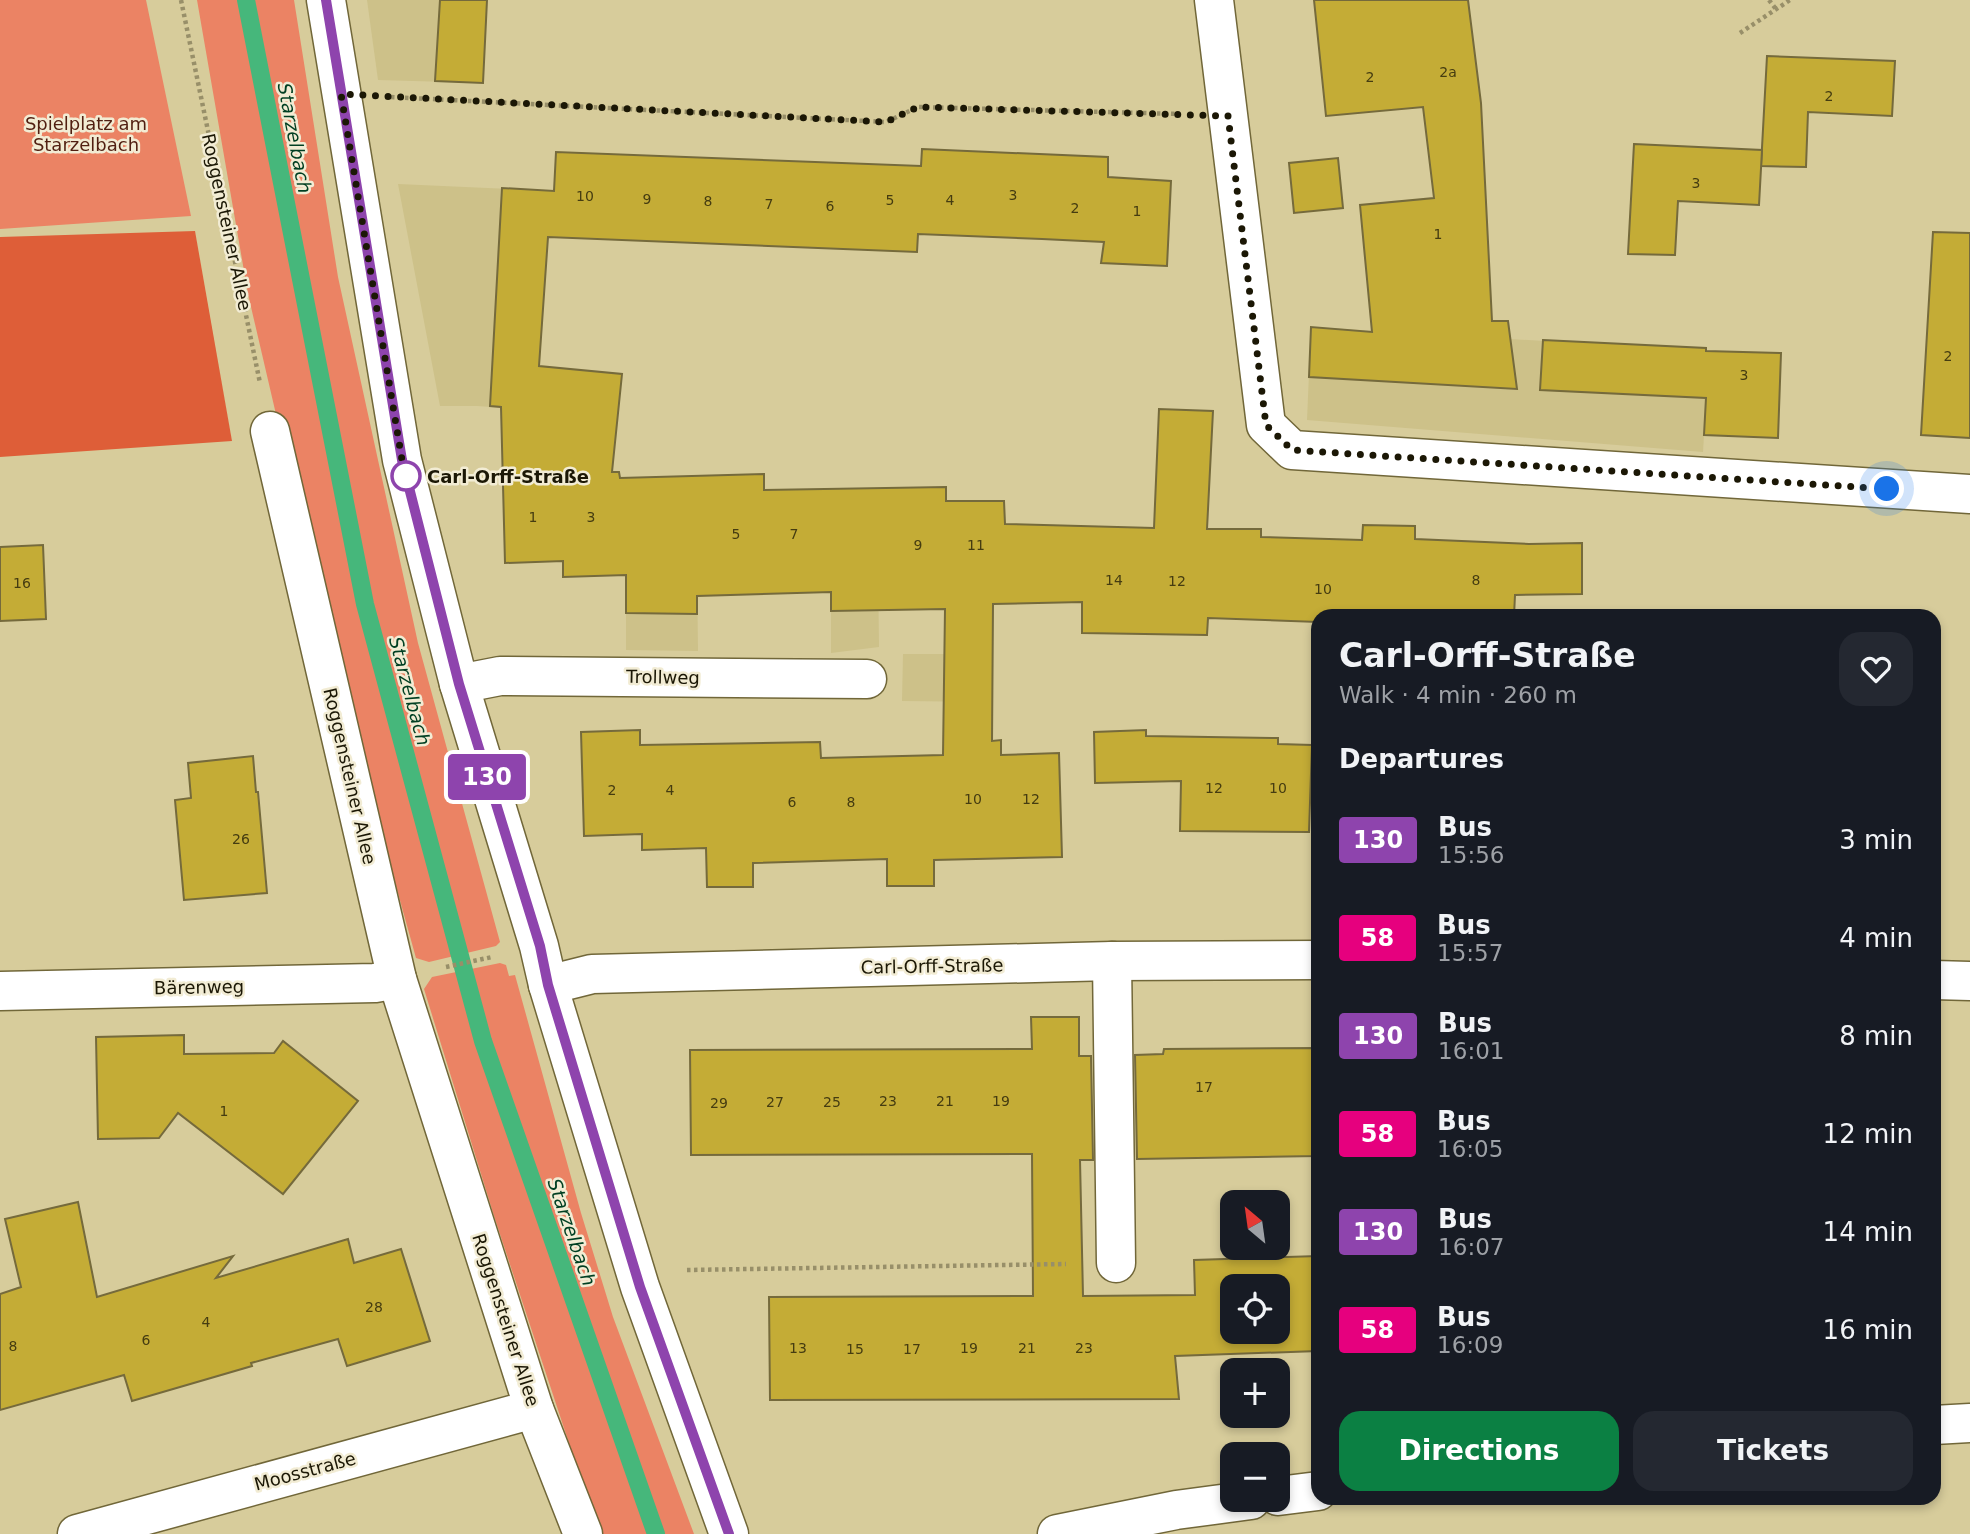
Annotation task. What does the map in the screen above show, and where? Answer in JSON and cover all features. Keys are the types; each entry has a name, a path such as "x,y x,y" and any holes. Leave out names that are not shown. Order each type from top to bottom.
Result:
{"street":[{"path":"326,0 402,460 459,684 540,946 548,985 640,1287 729,1534"},
{"path":"1214,0 1266,425 1292,450 1970,495"},
{"name":"Roggensteiner Allee","path":"270,431 397,979 534,1409 583,1534"},
{"name":"Trollweg","path":"459,684 500,676 867,679"},
{"path":"1112,961 1116,1263"},
{"name":"Carl-Orff-Straße","path":"548,985 593,974 1112,961 1311,961"},
{"name":"Bärenweg","path":"0,991 375,983 397,979"},
{"path":"1941,980 1970,981"},
{"name":"Moosstraße","path":"77,1534 534,1409"},
{"path":"1941,1425 1970,1423"},
{"path":"1290,1494 1311,1492"},
{"path":"1057,1534 1176,1510 1220,1504"}],"path":[{"name":"Roggensteiner Allee","path":"181,0 270,431"},
{"path":"1769,0 1776,9"},
{"path":"1740,33 1790,0"},
{"path":"341,94 886,122 918,107 1228,116"},
{"path":"444,967 498,955"},
{"path":"640,1287 690,1269 1116,1263"}],"shaded area":[{"path":"367,0 487,0 483,83 378,80"},
{"path":"398,184 551,191 537,410 440,406"},
{"path":"195,231 232,441 0,457 0,237"},
{"path":"1311,327 1709,351 1703,452 1307,420"},
{"path":"831,563 878,563 879,647 831,653"},
{"path":"626,566 697,566 698,651 626,650"},
{"path":"903,654 991,654 991,702 902,701"}],"green space":[{"name":"Spielplatz am Starzelbach","path":"0,0 146,0 191,216 0,229"},
{"path":"197,0 294,0 338,277 418,643 500,942 496,946 429,962 416,958 332,655 248,294"},
{"path":"500,963 506,965 509,976 515,975 581,1213 613,1317 694,1534 599,1534 494,1216 424,989 432,977"}],"building":[{"path":"440,0 487,0 483,83 435,81"},
{"path":"1314,0 1468,0 1481,103 1492,321 1508,321 1517,389 1309,377 1311,327 1372,332 1360,205 1434,198 1423,107 1326,116"},
{"path":"1767,56 1895,61 1892,116 1808,112 1806,167 1761,166"},
{"path":"1634,144 1762,150 1759,205 1678,201 1675,255 1628,254"},
{"path":"922,149 1108,157 1108,177 1171,181 1167,266 1101,263 1104,242 1042,239 918,234 917,252 548,237 539,366 622,374 612,472 619,472 620,478 764,474 764,490 946,487 946,501 1004,501 1005,524 1154,528 1159,409 1213,411 1207,529 1261,529 1261,537 1362,540 1363,525 1415,526 1415,539 1529,544 1582,543 1582,594 1515,595 1514,609 1311,609 1311,622 1208,618 1207,635 1082,633 1082,602 993,604 992,741 1001,740 1001,755 1059,753 1062,857 934,860 934,886 887,886 887,859 753,863 753,887 707,887 706,848 642,850 642,834 584,836 581,732 640,730 640,745 820,742 821,758 943,755 945,609 831,611 831,592 697,596 697,614 626,613 626,575 563,577 563,561 505,563 501,407 490,406 502,188 554,191 556,152 921,166"},
{"path":"1338,158 1343,208 1294,213 1289,163"},
{"path":"1933,232 1970,233 1970,438 1921,435"},
{"path":"1543,340 1781,353 1778,438 1704,435 1706,398 1540,390"},
{"path":"43,545 46,619 0,621 0,547"},
{"path":"1146,730 1146,736 1278,738 1278,744 1311,745 1309,832 1180,831 1181,781 1095,783 1094,732"},
{"path":"253,756 267,893 184,900 175,800 191,798 188,763"},
{"path":"1031,1017 1079,1017 1079,1056 1091,1056 1093,1160 1080,1160 1083,1296 1195,1295 1194,1260 1290,1260 1290,1257 1311,1256 1311,1351 1175,1356 1179,1399 770,1400 769,1297 1033,1296 1032,1154 691,1155 690,1050 1032,1049"},
{"path":"184,1035 184,1054 274,1053 283,1041 358,1101 283,1194 178,1113 159,1138 98,1139 96,1037"},
{"path":"1311,1048 1311,1156 1137,1159 1135,1055 1163,1054 1164,1049"},
{"path":"78,1202 97,1297 233,1256 216,1278 348,1239 354,1263 401,1249 430,1341 347,1366 338,1339 132,1401 124,1375 0,1410 0,1294 21,1287 5,1219"}],"waterway":[{"name":"Starzelbach","path":"246,0 365,604 483,1041 656,1534"}],"bus line":[{"name":"130","path":"326,0 402,460 459,684 540,946 548,985 640,1287 729,1534"}],"place":[{"name":"Carl-Orff-Straße","path":"406,476"}],"route":[{"path":"406,476 409,485 402,460 341,94 886,122 918,107 1228,116 1266,425 1292,450 1887,489"}]}
